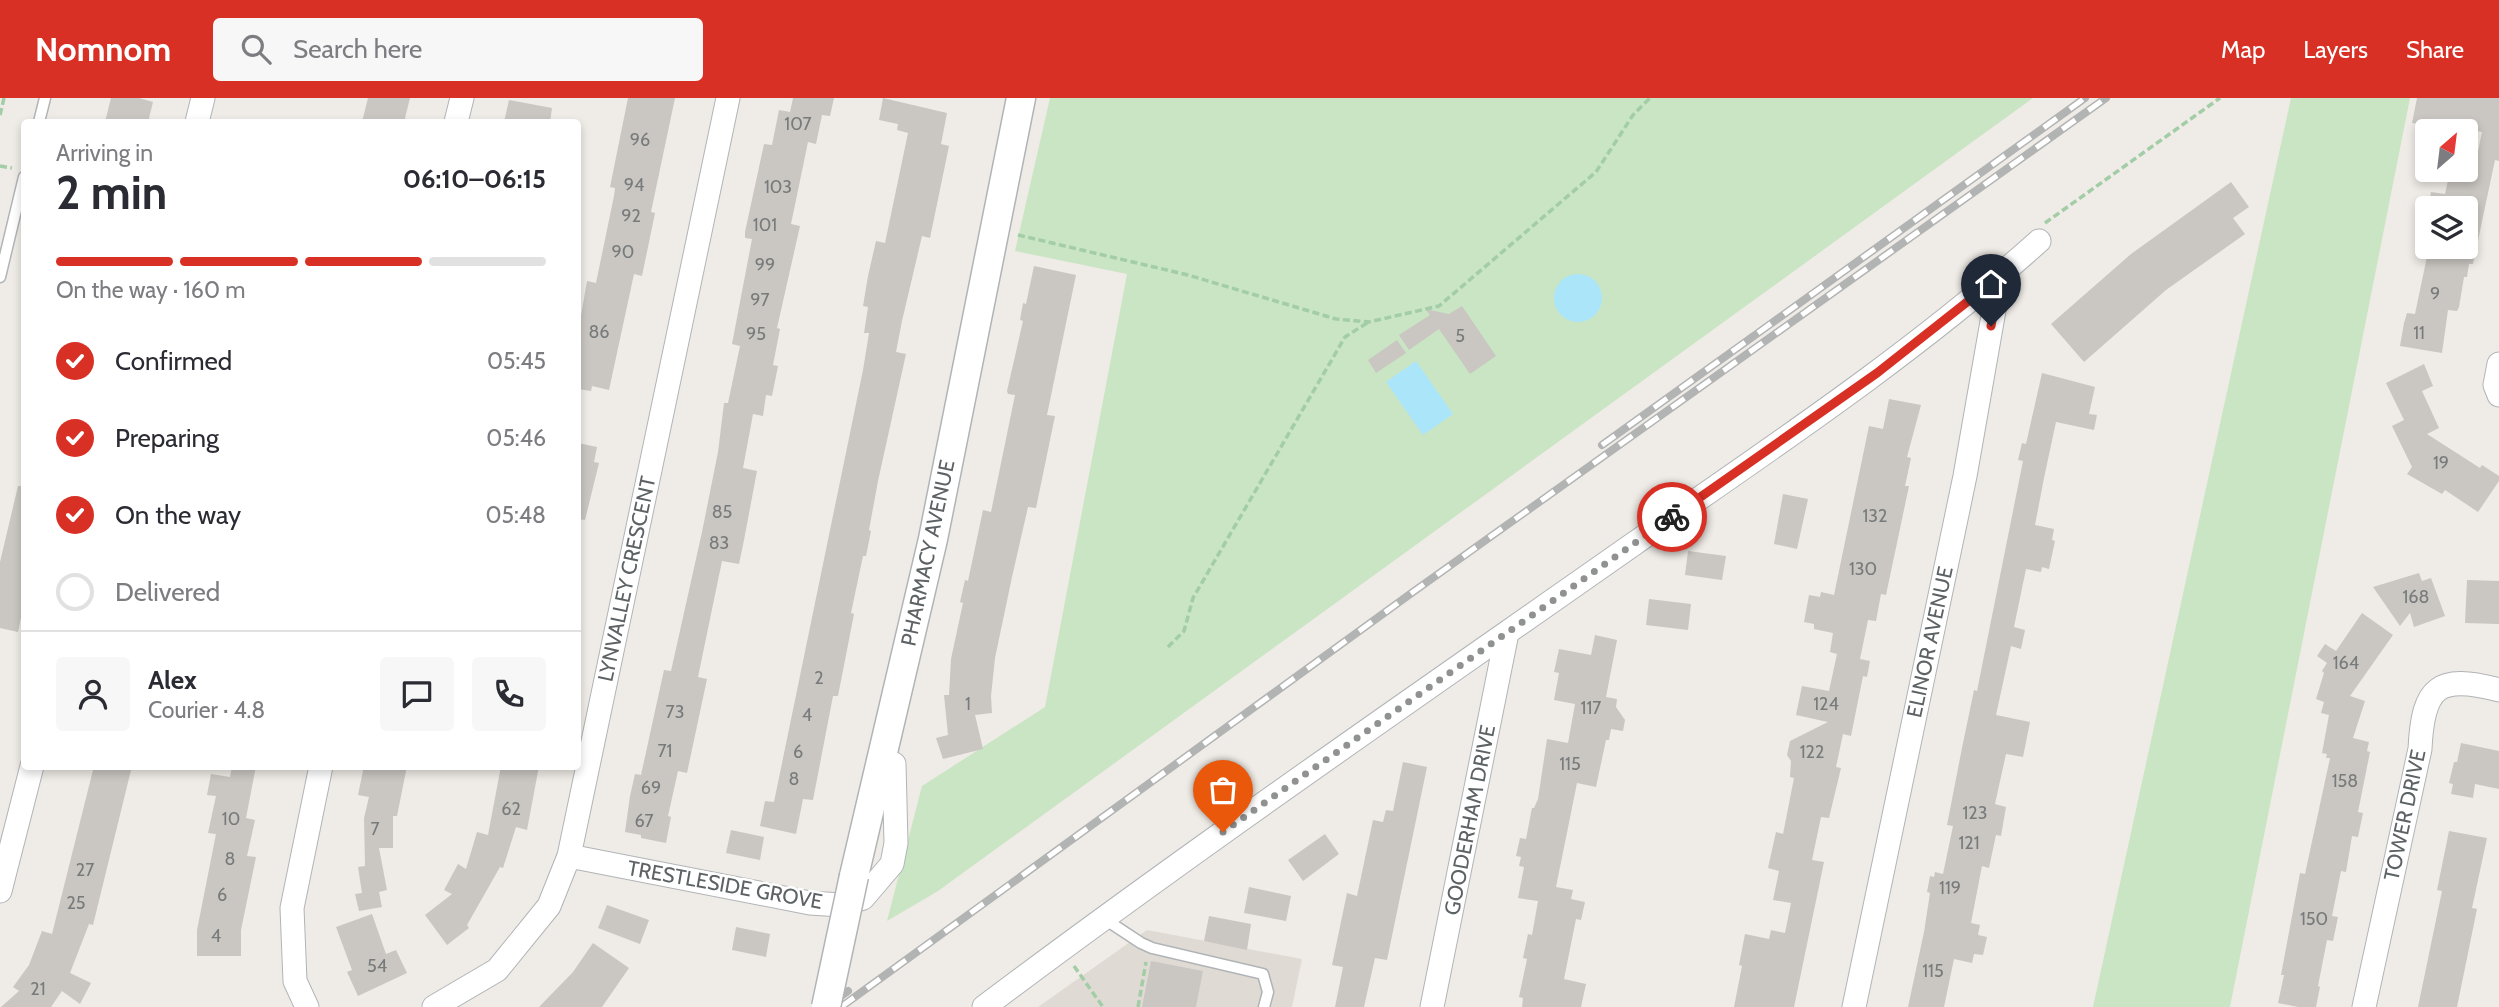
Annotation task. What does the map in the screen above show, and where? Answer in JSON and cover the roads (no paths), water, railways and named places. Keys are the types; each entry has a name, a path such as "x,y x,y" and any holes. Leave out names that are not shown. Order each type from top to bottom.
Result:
{"street":[{"path":"198,119 204,98"},
{"path":"457,119 461,98"},
{"name":"LYNVALLEY CRESCENT","path":"434,1007 497,970 549,906 569,856 728,98"},
{"name":"PHARMACY AVENUE","path":"826,1007 933,539 1021,98"},
{"path":"984,1007 1102,918 1877,373 2000,276 2039,241"},
{"name":"ELINOR AVENUE","path":"1854,1007 1965,476 2000,276"},
{"path":"2499,364 2494,386 2499,395"},
{"name":"GOODERHAM DRIVE","path":"1432,1007 1507,633"},
{"name":"TOWER DRIVE","path":"2364,1007 2420,749 2421,723 2427,702 2433,692 2453,683 2480,684 2499,690"},
{"name":"TRESTLESIDE GROVE","path":"569,856 810,903 841,905 863,898 892,864 896,843 894,764"},
{"path":"0,891 32,770"},
{"path":"307,1007 295,981 292,908 320,770"}],"lane":[{"path":"40,119 46,98"},
{"path":"0,276 21,189"},
{"path":"1102,918 1148,946 1258,971 1266,979 1268,992 1264,1007"}],"water":[{"path":"1578,274 1595,281 1602,298 1595,315 1578,322 1561,315 1554,298 1561,281"},
{"path":"1416,361 1453,414 1423,435 1386,382"}],"railway":[{"path":"1602,445 2085,98"},
{"path":"841,1007 1413,592 2106,98"},
{"path":"825,1007 848,991"}]}
